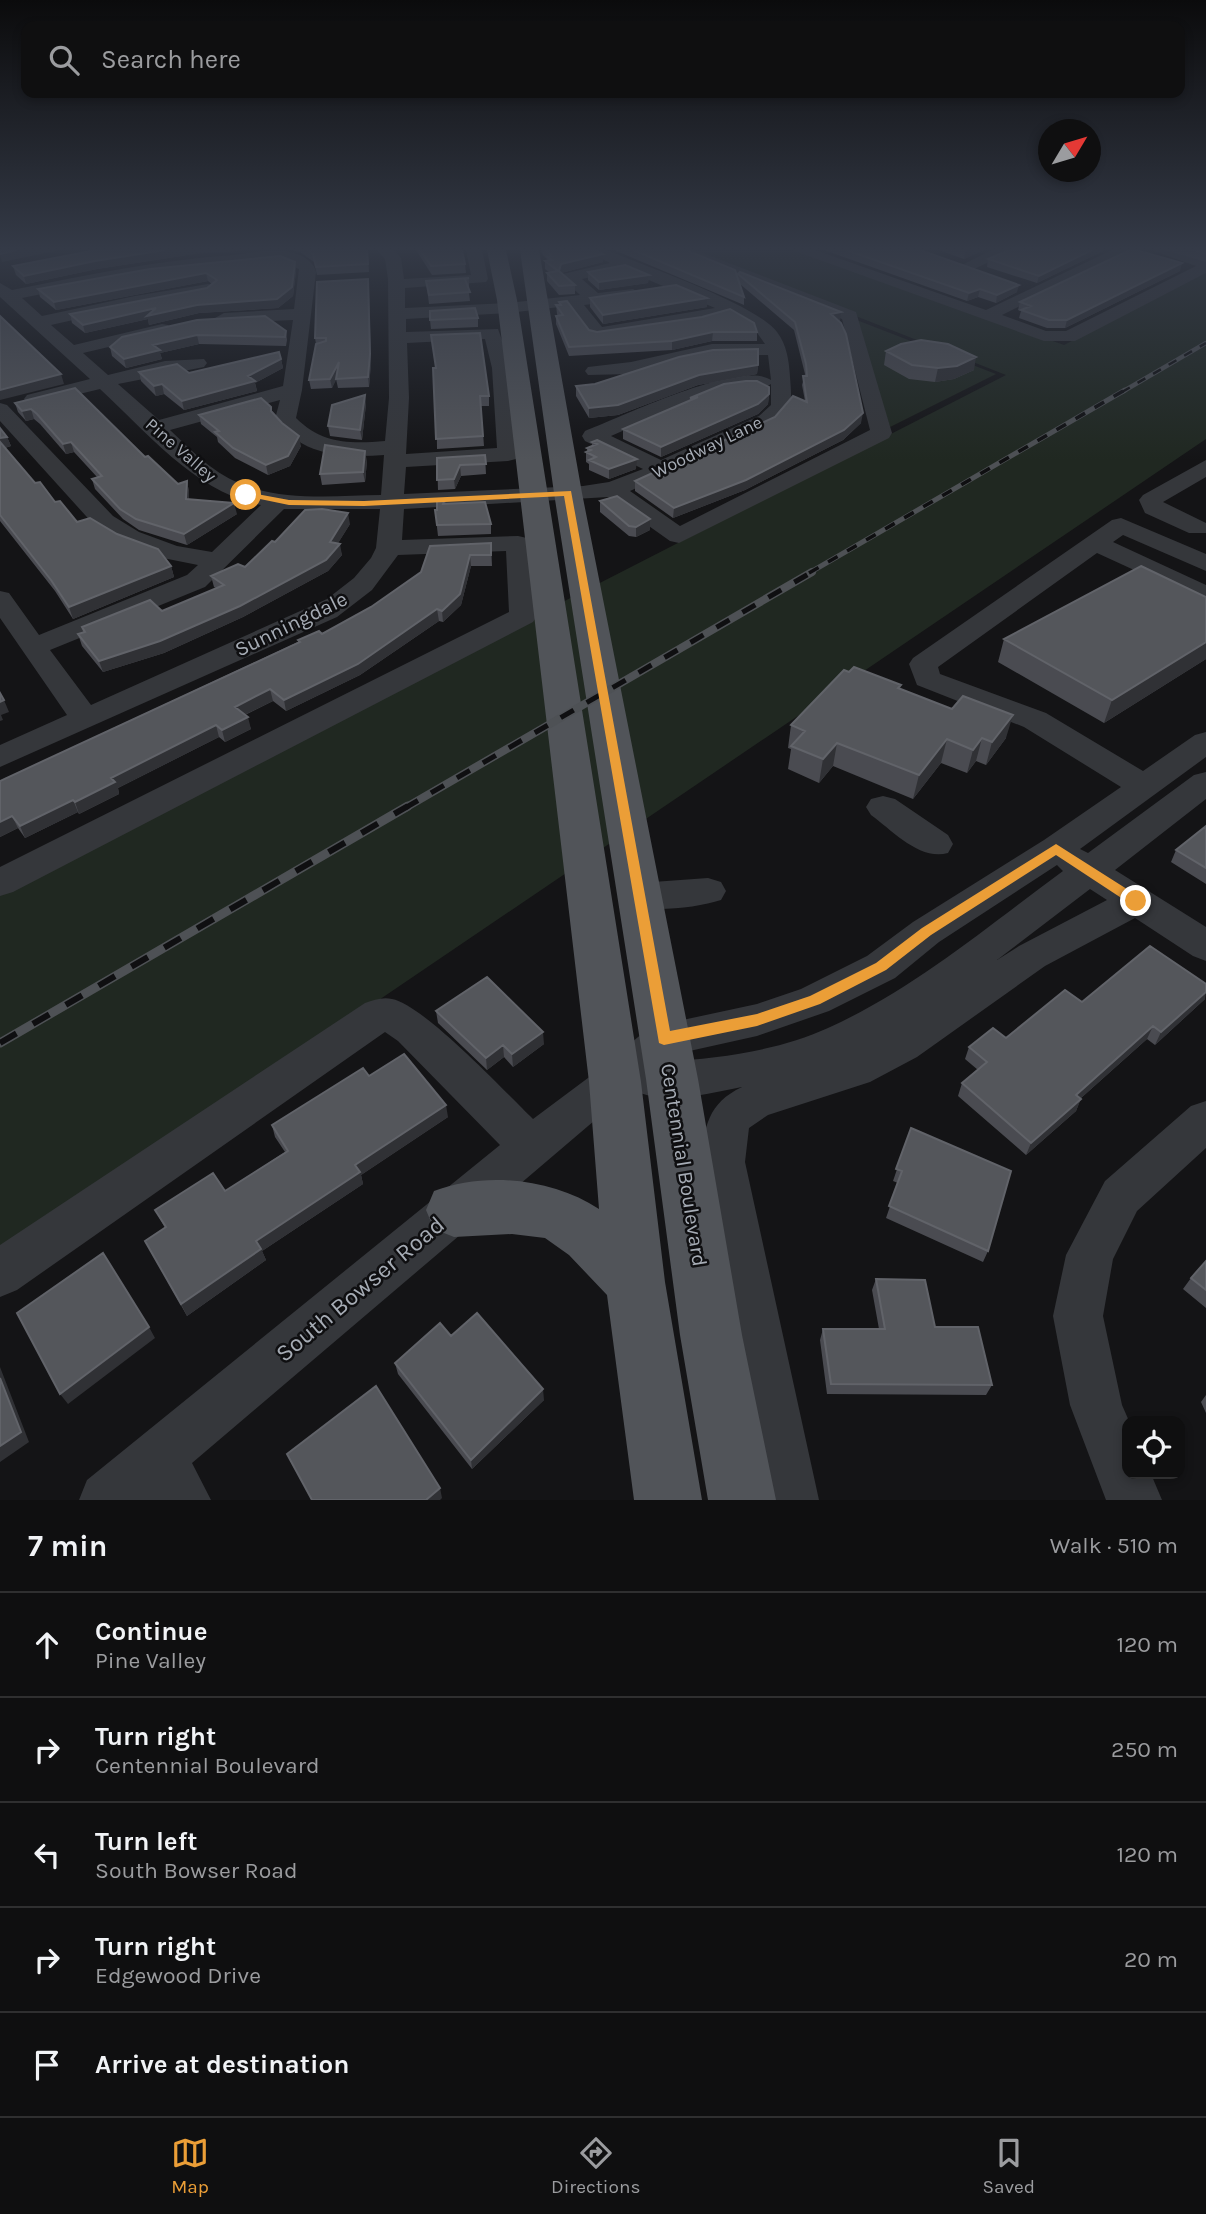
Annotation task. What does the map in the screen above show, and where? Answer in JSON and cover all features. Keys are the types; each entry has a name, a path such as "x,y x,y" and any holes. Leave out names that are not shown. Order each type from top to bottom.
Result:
{"main road":[{"name":"Centennial Boulevard","path":"511,320 639,896 650,1067 635,1282 668,1500"},
{"name":"Centennial Boulevard","path":"540,320 547,354 551,493 650,1067 711,1335 742,1500"},
{"path":"454,1210 532,1209 566,1220 597,1239 635,1282"}],"street":[{"name":"Pine Valley","path":"36,320 217,483 246,495 279,501 393,502 551,493"},
{"path":"38,322 47,320"},
{"path":"302,320 285,419 296,432 312,443 326,449 396,454 508,454 502,368 492,333 463,320"},
{"name":"Sunningdale","path":"0,757 327,611 359,589 384,560 389,548 399,398 395,320"},
{"path":"587,320 597,332 680,320"},
{"name":"Woodway Lane","path":"551,493 612,489 766,420 780,407 777,349 767,328 756,320"},
{"path":"612,489 678,536 881,433 851,320"},
{"path":"998,320 1044,336 1069,337 1103,320"},
{"path":"70,351 174,326"},
{"path":"595,371 631,368 712,350 777,349"},
{"path":"197,363 164,367 0,408 104,521 130,537 172,553 216,560"},
{"path":"661,469 593,436 719,386 745,382 780,382"},
{"path":"154,428 292,390"},
{"path":"1203,527 1153,508 1151,500 1206,467"},
{"path":"33,647 196,581 279,501"},
{"path":"1144,786 1035,720 927,680 923,664 1121,525 1206,563"},
{"path":"0,883 523,616 518,543 389,548"},
{"path":"1096,543 1206,595"},
{"path":"0,599 85,719"},
{"name":"South Bowser Road","path":"107,1500 171,1479 454,1210 586,1102 650,1067 757,1020 815,1000 881,967 926,932 1056,849 1206,742"},
{"name":"South Bowser Road","path":"650,1067 780,1062 841,1041 919,998 1088,870 1203,789"},
{"path":"883,807 936,844"},
{"path":"1056,849 1206,946"},
{"path":"639,896 708,891"},
{"path":"790,1500 723,1162 725,1135 732,1116 754,1101 855,1069 903,1045 1032,956 1136,901"},
{"path":"0,1273 379,1015 391,1015 412,1029 532,1147"},
{"path":"1133,1500 1096,1405 1078,1316 1090,1255 1121,1196 1206,1120"}],"shaded area":[{"path":"854,320 996,374 890,427"},
{"path":"866,320 993,320 1064,345 1113,320 1206,320 1206,439 0,1257 0,890 1006,375"}],"building":[{"path":"0,320 4,320 61,374 0,390"},
{"path":"77,320 104,320 83,325"},
{"path":"197,320 271,320 286,331 285,337 197,335 153,345 160,350 124,359 110,347 122,337"},
{"path":"316,320 369,320 368,377 336,379 339,362 330,379 309,380 316,344 326,341 326,338 315,338"},
{"path":"558,320 581,320 589,330 597,332 681,320 749,320 754,323 757,332 713,332 672,341 569,347"},
{"path":"793,320 838,320 841,323 846,334 863,413 844,430 746,480 674,508 635,481 775,417 793,396 807,402 803,376 807,376 806,364"},
{"path":"480,333 489,396 480,396 483,436 436,439 433,368 436,368 431,335"},
{"path":"921,340 948,344 976,357 957,366 938,368 912,365 886,351 901,344"},
{"path":"758,349 758,365 699,375 618,405 589,408 576,386 595,384 679,357 713,350"},
{"path":"279,352 281,359 248,376 255,381 182,401 162,384 154,386 139,372 177,364 189,373"},
{"path":"757,381 769,387 769,394 758,404 661,447 623,429 724,384"},
{"path":"75,388 145,457 148,456 178,484 187,481 186,499 234,503 184,534 136,519 120,509 92,479 102,476 71,442 63,444 37,414 31,409 22,411 15,403"},
{"path":"365,395 360,430 328,426 332,405"},
{"path":"261,398 282,423 299,436 288,456 266,465 233,448 215,432 219,431 199,415"},
{"path":"0,428 7,437 0,438"},
{"path":"597,440 637,459 609,469 589,460 596,457 586,452 591,450 587,448 597,444 592,442"},
{"path":"0,442 35,483 40,482 55,502 60,501 77,522 90,518 117,534 158,549 171,566 69,607 0,515"},
{"path":"325,445 365,451 363,472 320,474"},
{"path":"485,455 486,464 460,465 454,479 437,480 437,458"},
{"path":"617,496 650,519 636,527 629,526 600,501"},
{"path":"437,499 445,499 443,504 485,502 491,524 437,525"},
{"path":"322,509 348,513 330,542 340,544 326,560 240,606 160,641 99,661 78,634 85,632 82,627 150,600 162,611 224,585 211,576 238,564 245,567 272,541 275,542 305,510"},
{"path":"491,543 491,555 470,555 460,594 442,611 437,609 358,664 284,700 270,689 235,707 248,717 222,730 216,725 111,778 115,782 20,826 12,816 0,822 0,781 300,642 298,640 319,631 322,634 371,607 421,572 430,546"},
{"path":"1141,566 1206,597 1206,642 1112,700 1004,639"},
{"path":"854,667 952,709 963,696 1013,715 992,742 982,738 973,750 947,739 919,775 837,743 823,759 791,746 805,731 791,725 844,670 849,672"},
{"path":"1206,826 1206,868 1176,850"},
{"path":"1150,946 1206,984 1206,992 1161,1032 1153,1026 1076,1095 1081,1099 1031,1143 962,1083 987,1062 969,1047 993,1028 1006,1038 1065,990 1082,1002"},
{"path":"487,977 543,1032 512,1054 503,1045 486,1058 436,1011"},
{"path":"404,1054 446,1105 355,1165 360,1172 256,1241 261,1249 181,1304 145,1241 166,1227 155,1210 213,1173 225,1191 288,1151 272,1125 363,1068 369,1076"},
{"path":"911,1128 1011,1171 988,1251 889,1206 902,1171 896,1169"},
{"path":"103,1253 149,1327 60,1394 17,1313"},
{"path":"1206,1261 1206,1290 1191,1278"},
{"path":"876,1279 925,1280 935,1327 978,1327 992,1385 831,1384 823,1329 885,1329"},
{"path":"477,1313 543,1389 471,1460 395,1363 440,1323 451,1336"},
{"path":"0,1378 21,1432 0,1446"},
{"path":"376,1386 440,1488 426,1500 312,1500 287,1454"}],"railway":[{"path":"1122,392 1206,343"},
{"path":"809,573 1125,390"},
{"path":"405,808 812,572"},
{"path":"0,1043 408,806"}],"route":[{"path":"246,495 289,503 364,503 568,493 664,1039 757,1020 815,1000 881,967 926,932 1056,849 1136,901"}]}
